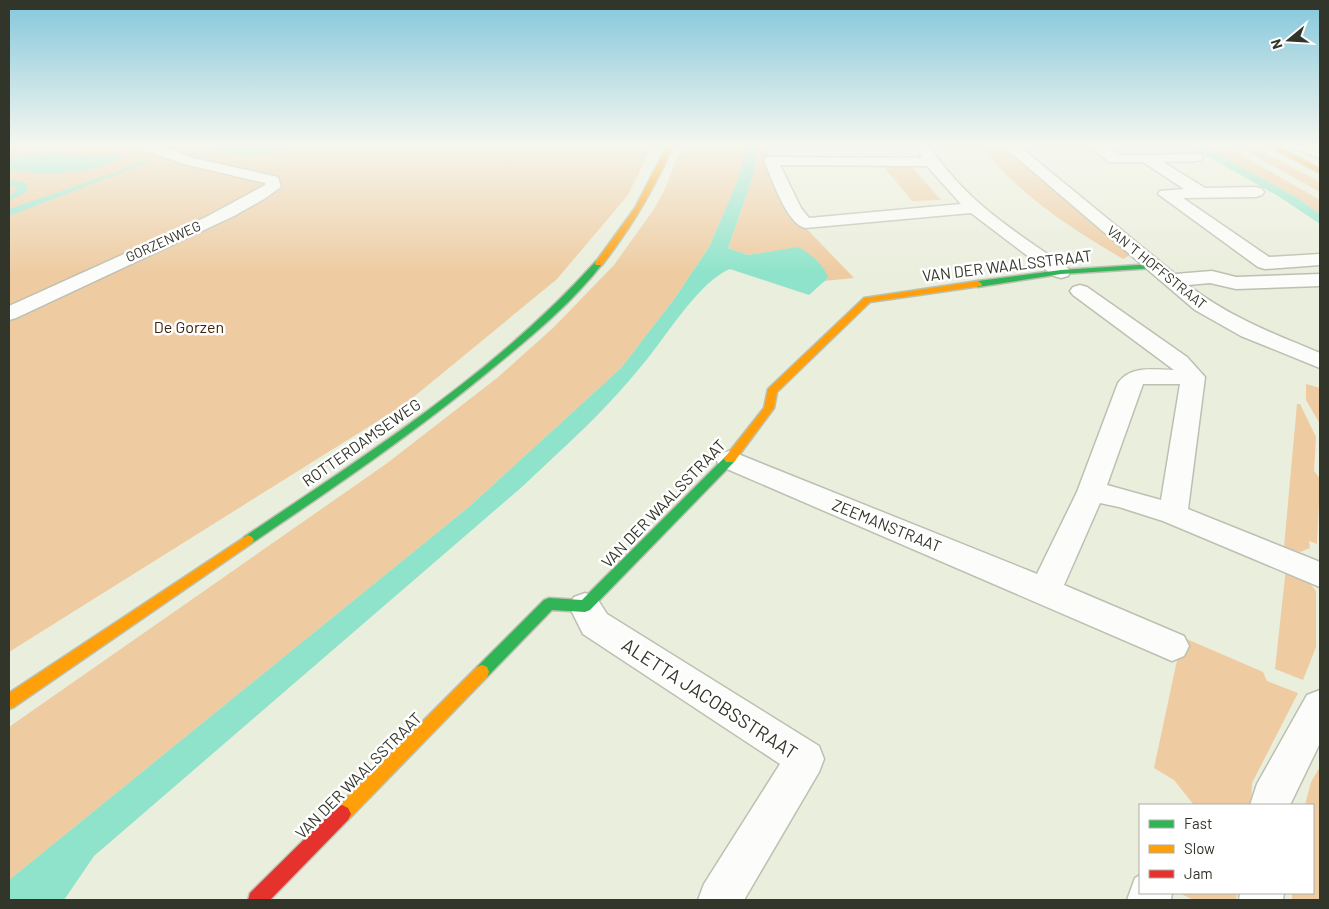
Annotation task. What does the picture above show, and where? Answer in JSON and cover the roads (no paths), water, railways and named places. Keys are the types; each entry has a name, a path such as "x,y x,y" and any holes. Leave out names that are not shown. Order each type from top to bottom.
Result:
{"street":[{"name":"GORZENWEG","path":"9,314 262,195 270,188"},
{"name":"ROTTERDAMSEWEG","path":"9,702 370,456 502,357 574,291 618,242 653,188"},
{"path":"784,188 794,210 805,223 974,208"},
{"path":"955,188 974,208 1061,272"},
{"name":"VAN 'T HOFFSTRAAT","path":"1061,188 1202,306 1258,335 1320,361"},
{"path":"1195,188 1202,193"},
{"path":"1256,192 1166,194 1265,263"},
{"path":"1212,277 1206,270 1211,265 1320,260"},
{"name":"VAN DER WAALSSTRAAT","path":"257,900 549,604 585,606 729,460 769,408 772,391 867,300 1061,272 1153,266"},
{"path":"1171,280 1212,277 1236,283 1320,280"},
{"path":"1080,291 1179,362 1193,377"},
{"path":"1045,591 1091,492 1130,383 1137,377 1193,377"},
{"path":"1173,514 1193,377"},
{"name":"ZEEMANSTRAAT","path":"729,460 1045,591 1172,646"},
{"path":"1091,492 1121,497 1173,514 1320,574"},
{"name":"ALETTA JACOBSSTRAAT","path":"585,606 595,624 805,759 720,900"},
{"path":"1270,804 1271,798 1320,707"}],"water":[{"path":"18,188 28,188 28,191 9,201 9,197"},
{"path":"69,188 81,188 9,216 9,209"},
{"path":"734,188 749,188 728,248 748,255 798,247 816,260 824,269 828,278 809,295 730,269 719,275 697,295 633,376 577,436 523,486 94,856 64,900 9,900 9,880 470,506 621,368 675,298 709,247"},
{"path":"1265,188 1280,188 1296,197 1320,214 1320,224"}],"park label":[{"name":"De Gorzen","path":"189,326"}]}
